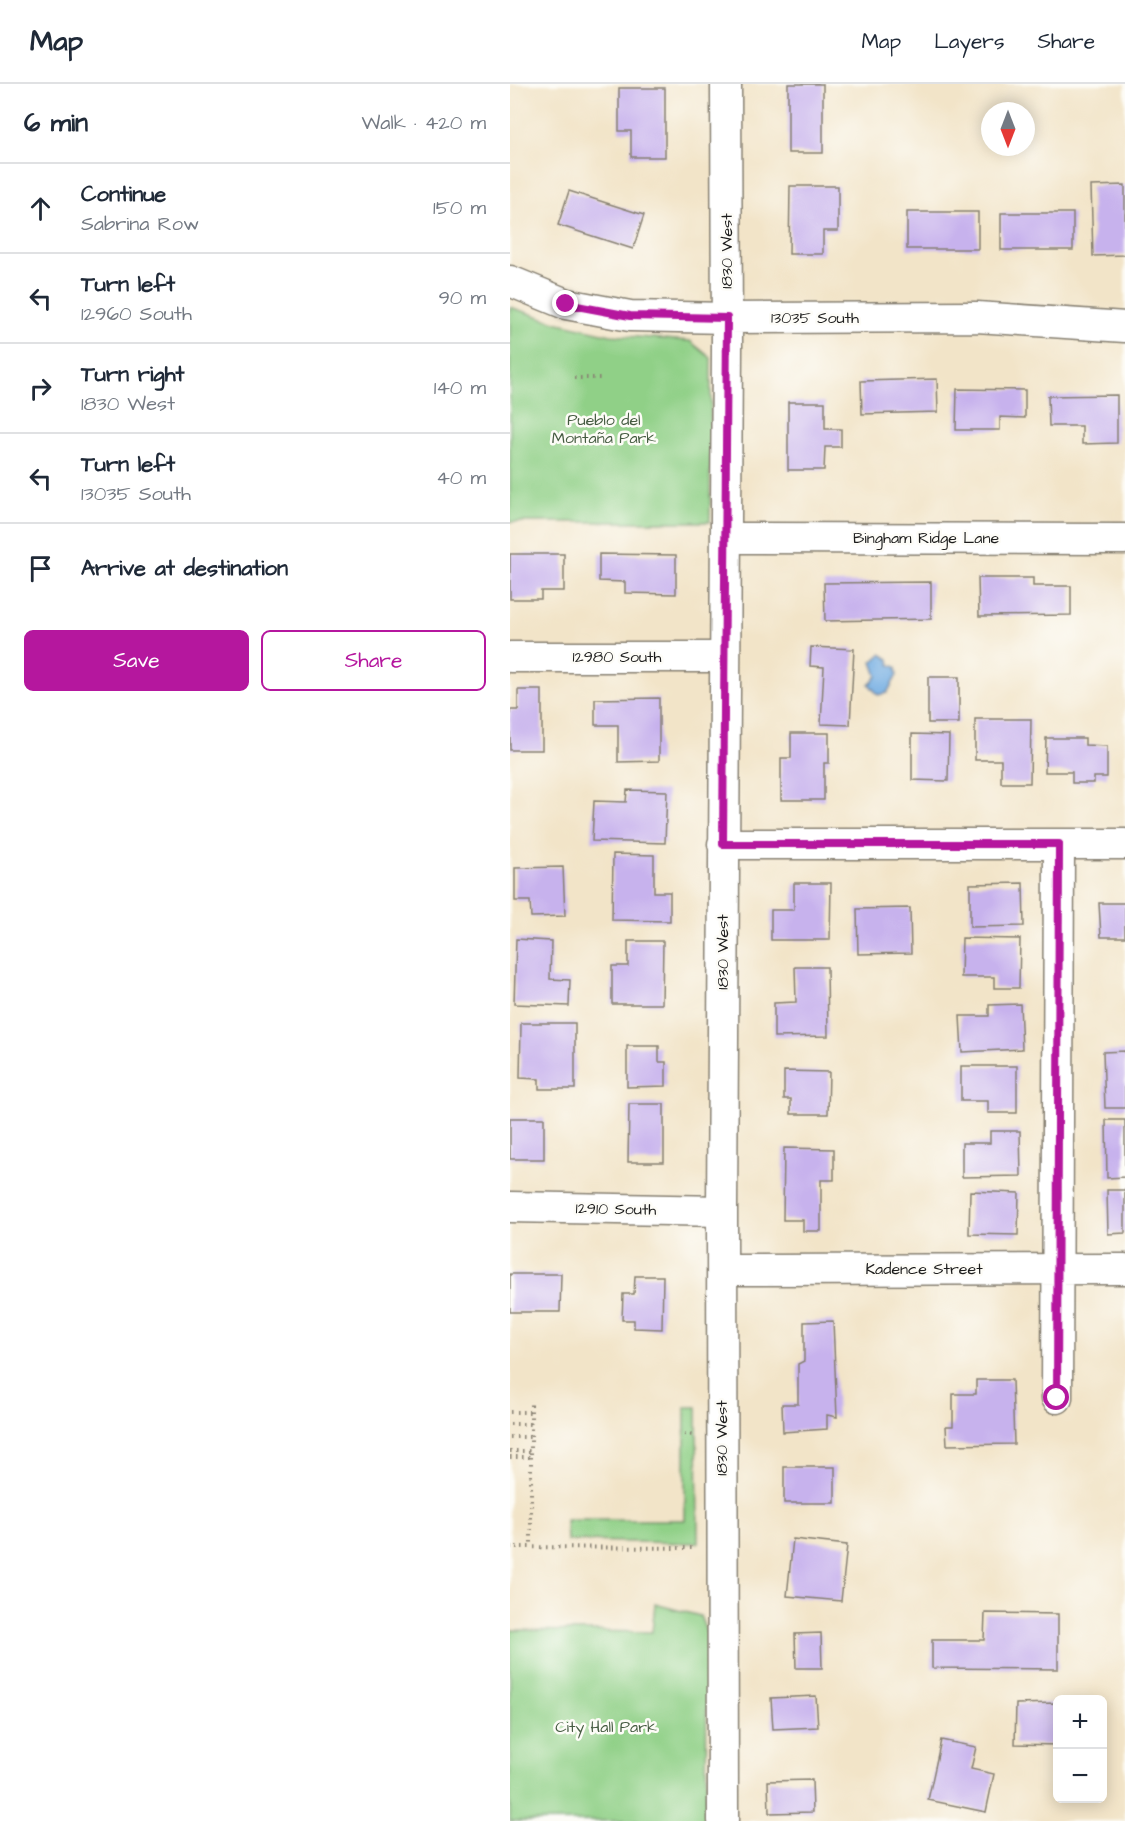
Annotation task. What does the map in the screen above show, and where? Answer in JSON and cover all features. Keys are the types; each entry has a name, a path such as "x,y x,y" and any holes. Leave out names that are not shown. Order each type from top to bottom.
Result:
{"street":[{"name":"1830 West","path":"723,1821 722,1212 727,318 726,84"},
{"name":"13035 South","path":"510,281 566,304 630,316 977,317 1125,327"},
{"name":"Bingham Ridge Lane","path":"726,538 1125,539"},
{"name":"12980 South","path":"510,657 724,657"},
{"path":"723,844 1125,844"},
{"path":"1057,1398 1059,844"},
{"name":"12910 South","path":"510,1206 722,1212"},
{"name":"Kadence Street","path":"723,1270 1125,1269"}],"path":[{"path":"574,378 604,378"},
{"path":"531,1403 531,1547"},
{"path":"510,1412 531,1412"},
{"path":"510,1424 531,1424"},
{"path":"510,1437 531,1437"},
{"path":"510,1451 531,1454"},
{"path":"510,1457 531,1454"},
{"path":"510,1547 702,1548"}],"green space":[{"name":"Pueblo del Montaña Park","path":"510,307 555,322 611,335 690,341 711,358 710,522 510,522"},
{"path":"685,1407 697,1407 698,1543 567,1541 566,1520 685,1520"},
{"name":"City Hall Park","path":"655,1604 700,1616 707,1634 706,1821 510,1821 510,1630 652,1632"}],"water":[{"path":"881,654 889,659 890,665 896,667 897,675 887,693 878,695 869,684 877,676 872,662"}],"building":[{"path":"788,84 823,84 823,153 788,153"},
{"path":"619,88 665,88 665,157 631,157 631,131 619,131"},
{"path":"1125,185 1125,255 1093,256 1091,186"},
{"path":"790,186 838,186 838,231 823,231 823,254 789,254"},
{"path":"569,191 644,215 633,249 558,225"},
{"path":"907,212 978,212 978,249 907,249"},
{"path":"1001,213 1073,213 1073,250 1001,250"},
{"path":"937,379 938,412 862,414 861,381"},
{"path":"957,389 1025,390 1025,418 1000,417 1000,430 956,430"},
{"path":"1117,395 1117,443 1082,444 1082,426 1049,426 1048,396"},
{"path":"788,402 825,402 825,429 841,429 841,447 825,447 824,470 788,470"},
{"path":"510,554 564,554 564,591 541,591 541,599 510,599"},
{"path":"599,554 676,555 676,594 625,593 625,582 599,581"},
{"path":"978,578 1033,578 1033,586 1071,586 1071,615 979,616"},
{"path":"931,582 931,619 825,621 824,583"},
{"path":"811,647 854,649 850,725 821,724 824,667 810,666"},
{"path":"928,677 959,677 959,723 928,723"},
{"path":"518,690 542,690 542,750 510,750 510,710 518,710"},
{"path":"659,698 659,761 618,762 618,725 595,725 595,699"},
{"path":"975,719 1031,719 1030,783 1001,783 1001,760 975,760"},
{"path":"791,733 829,733 829,763 824,763 824,800 781,800 781,758 791,758"},
{"path":"912,734 949,735 948,781 912,780"},
{"path":"1046,738 1085,738 1085,745 1107,746 1107,777 1094,777 1094,783 1072,783 1072,772 1045,772"},
{"path":"627,790 667,791 665,843 592,841 594,801 626,802"},
{"path":"613,854 654,855 654,892 670,892 670,921 612,920"},
{"path":"563,867 565,916 531,917 530,901 515,901 515,868"},
{"path":"794,883 831,883 830,940 771,940 771,910 794,910"},
{"path":"1023,883 1024,926 970,927 970,884"},
{"path":"1099,903 1125,903 1125,937 1101,937"},
{"path":"910,908 911,953 858,954 857,909"},
{"path":"962,938 1020,939 1019,988 994,988 994,977 961,977"},
{"path":"516,939 551,941 550,979 570,980 569,1006 514,1004"},
{"path":"628,941 663,941 662,1004 612,1004 612,966 628,966"},
{"path":"795,967 827,967 828,1036 774,1037 774,1003 796,1002"},
{"path":"1020,1004 1022,1049 962,1052 960,1016 989,1016 989,1005"},
{"path":"521,1023 575,1023 575,1089 539,1089 539,1079 520,1078"},
{"path":"627,1046 659,1046 659,1062 666,1062 666,1086 627,1087"},
{"path":"1125,1051 1125,1108 1105,1108 1103,1052"},
{"path":"961,1066 1017,1066 1017,1113 988,1113 988,1101 961,1101"},
{"path":"784,1071 829,1072 828,1114 791,1114 791,1099 784,1099"},
{"path":"629,1104 664,1104 664,1162 628,1162"},
{"path":"510,1118 544,1118 544,1159 510,1159"},
{"path":"1106,1120 1125,1120 1125,1177 1107,1178"},
{"path":"990,1131 1020,1131 1021,1176 962,1177 962,1143 990,1143"},
{"path":"784,1148 834,1149 834,1180 821,1180 821,1231 803,1231 803,1220 783,1220"},
{"path":"1107,1190 1125,1190 1125,1233 1108,1234"},
{"path":"970,1191 1019,1193 1018,1235 969,1234"},
{"path":"510,1274 561,1274 560,1312 510,1312"},
{"path":"635,1276 663,1276 662,1329 634,1328 634,1320 622,1320 623,1294 634,1294"},
{"path":"833,1321 837,1417 827,1415 827,1429 783,1432 782,1404 798,1404 798,1364 804,1361 804,1322"},
{"path":"976,1380 1012,1380 1014,1444 947,1445 946,1426 953,1426 953,1394 976,1394"},
{"path":"784,1467 835,1467 835,1503 784,1503"},
{"path":"793,1539 847,1545 841,1601 787,1596"},
{"path":"985,1613 1058,1614 1058,1669 932,1668 932,1640 984,1640"},
{"path":"821,1633 822,1668 796,1668 795,1634"},
{"path":"816,1696 818,1727 773,1729 771,1698"},
{"path":"1053,1703 1053,1745 1015,1744 1016,1704"},
{"path":"941,1740 976,1747 971,1769 994,1774 986,1812 928,1800"},
{"path":"812,1780 813,1812 769,1813 768,1781"}],"route":[{"path":"566,304 630,316 727,318 723,844 1059,844 1057,1398"}]}
